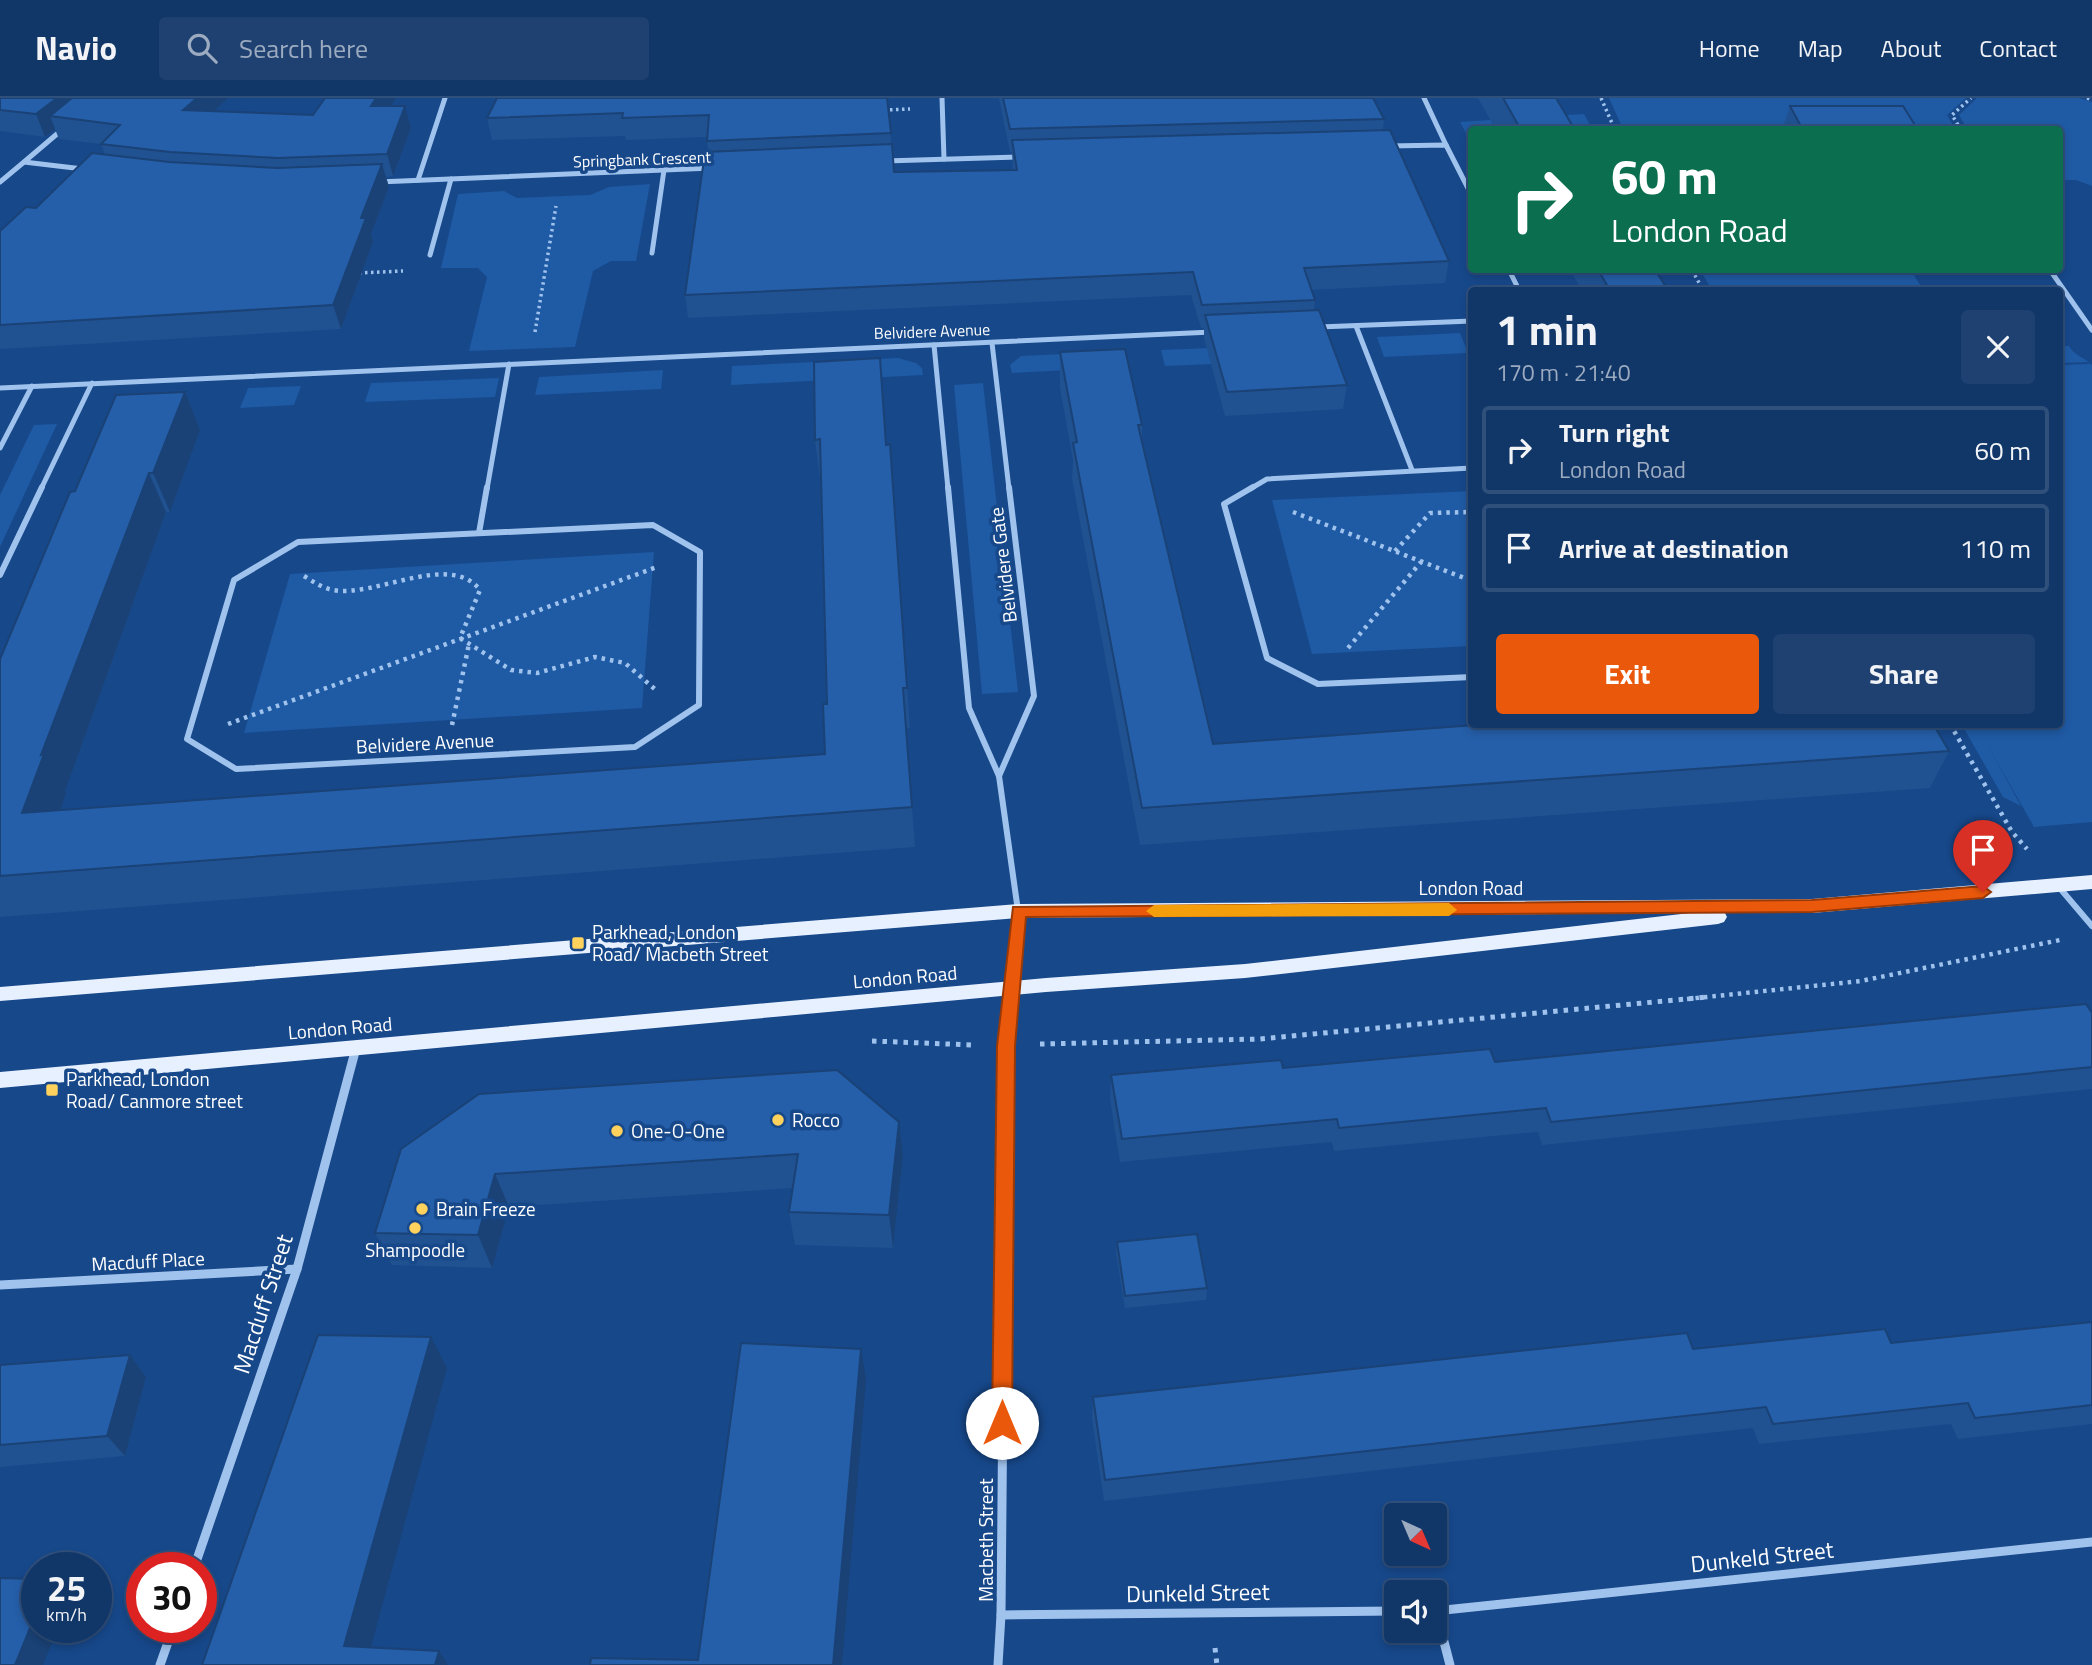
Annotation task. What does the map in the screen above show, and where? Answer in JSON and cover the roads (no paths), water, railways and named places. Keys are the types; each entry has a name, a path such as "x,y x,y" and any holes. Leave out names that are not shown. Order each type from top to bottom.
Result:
{"main road":[{"name":"London Road","path":"0,1080 1245,971 1812,906 2092,882"},
{"name":"London Road","path":"0,994 1018,911 1812,906"}],"street":[{"path":"418,180 445,98"},
{"path":"942,98 944,159"},
{"path":"1424,98 1468,188"},
{"path":"0,182 71,122"},
{"path":"1378,146 1446,145"},
{"path":"877,162 1027,156"},
{"path":"24,162 88,170"},
{"name":"Springbank Crescent","path":"365,182 717,168"},
{"path":"652,253 664,170"},
{"path":"430,255 451,179"},
{"path":"2063,289 2092,330"},
{"path":"1306,328 1468,321"},
{"path":"1356,326 1412,470"},
{"name":"Belvidere Avenue","path":"0,388 1224,332"},
{"name":"Belvidere Gate","path":"992,343 1034,696 999,776"},
{"path":"934,345 970,708 999,776 1018,911"},
{"path":"479,533 509,364"},
{"path":"0,575 92,383"},
{"path":"0,448 32,386"},
{"path":"1468,468 1267,479 1224,504 1267,658 1318,684 1468,677"},
{"name":"Belvidere Avenue","path":"653,525 700,552 699,705 635,747 236,769 187,739 234,580 298,542 479,533 653,525"},
{"path":"2058,885 2092,926"},
{"name":"Macbeth Street","path":"998,1665 1001,1615 1006,1046 1018,911"},
{"name":"Macduff Street","path":"200,1552 297,1269 356,1047"},
{"name":"Macduff Place","path":"0,1285 297,1269"},
{"name":"Dunkeld Street","path":"1447,1610 2092,1542"},
{"name":"Dunkeld Street","path":"1001,1615 1384,1611"},
{"path":"160,1665 168,1643"},
{"path":"1444,1643 1450,1665"}],"place":[{"name":"Parkhead, London Road/ Macbeth Street","path":"578,943"},
{"name":"Parkhead, London Road/ Canmore street","path":"52,1090"},
{"name":"Rocco","path":"778,1120"},
{"name":"One-O-One","path":"617,1131"},
{"name":"Brain Freeze","path":"422,1209"},
{"name":"Shampoodle","path":"415,1228"}]}
